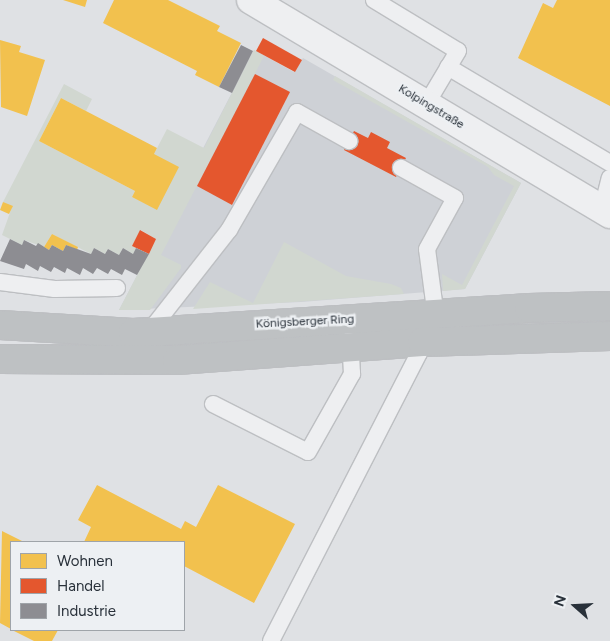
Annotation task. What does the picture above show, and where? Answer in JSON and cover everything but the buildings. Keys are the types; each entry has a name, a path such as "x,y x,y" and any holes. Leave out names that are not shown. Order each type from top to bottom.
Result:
{"main road":[{"name":"Königsberger Ring","path":"0,325 148,332 431,314 610,306"},
{"path":"0,359 177,360 422,342 610,336"}],"street":[{"name":"Kolpingstraße","path":"251,0 606,212"}],"lane":[{"path":"374,0 458,51 426,105"},
{"path":"448,68 610,163"},
{"path":"148,332 229,230 297,112 350,141"},
{"path":"271,641 411,370 431,314 434,302 427,249 455,198 401,168"},
{"path":"606,212 610,178"},
{"path":"0,282 55,289 118,288"},
{"path":"213,404 308,452 352,374 348,320"}],"shaded area":[{"path":"254,50 294,72 303,58 521,183 465,289 301,302 119,310"},
{"path":"254,50 264,56 161,255 181,265 181,268 150,310 119,310 156,239 141,230 132,246 136,248 133,254 123,248 119,255 108,249 105,254 94,248 91,254 52,234 44,247 24,240 22,245 2,235 12,207 3,202 64,84 92,99 86,111 61,98 39,141 135,191 132,197 157,209 154,154 167,129 204,148"},
{"path":"335,76 521,183 465,289 443,291 442,274 462,285 514,186 494,175 488,167 333,80"},
{"path":"284,242 346,276 391,284 401,288 404,294 193,309 210,282 253,303"}]}
